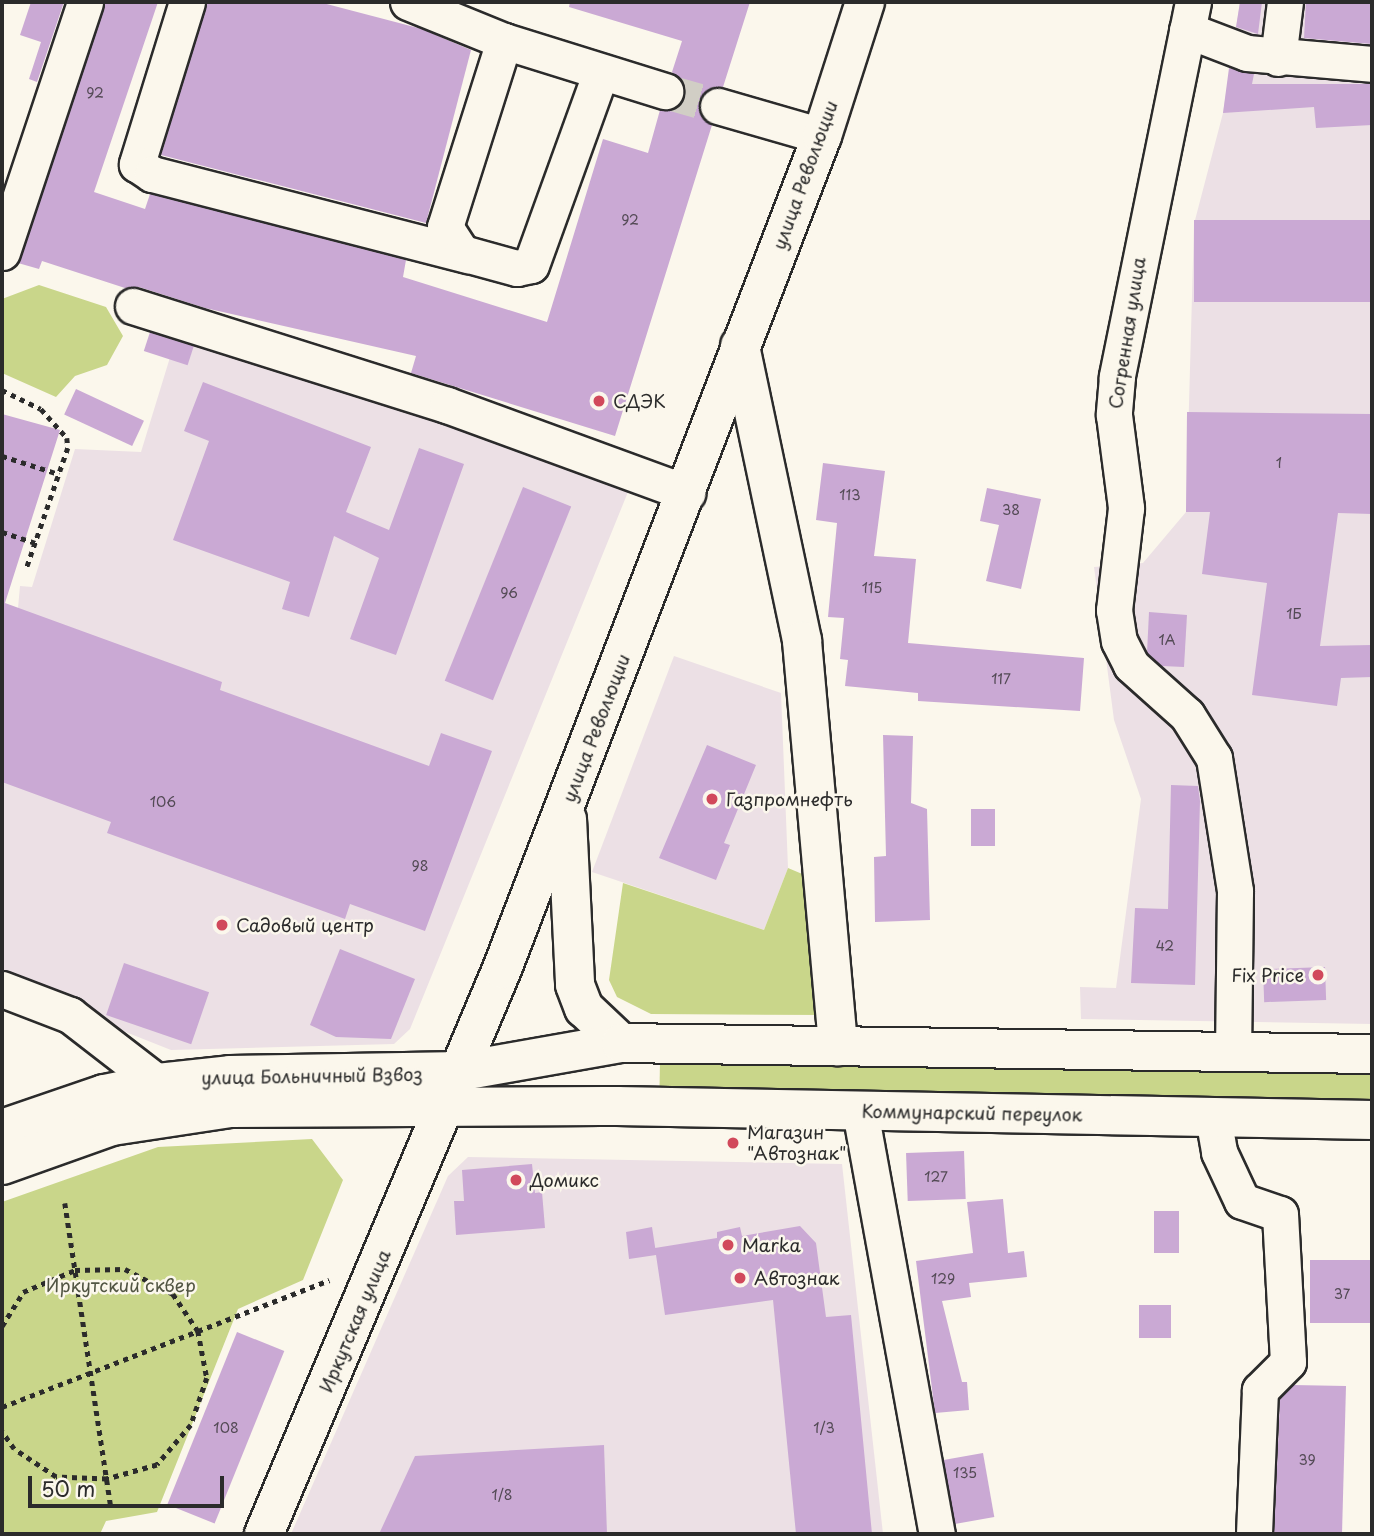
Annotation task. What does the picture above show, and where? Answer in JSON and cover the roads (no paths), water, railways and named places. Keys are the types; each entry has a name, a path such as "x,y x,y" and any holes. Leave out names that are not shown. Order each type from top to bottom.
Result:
{"main road":[{"name":"улица Революции","path":"446,1108 687,493 740,346 822,136 865,2"},
{"path":"740,346 802,641 838,1046"},
{"path":"567,803 575,985 584,1008 621,1043"},
{"path":"462,1071 621,1043 1372,1054"},
{"path":"617,1106 585,1091 581,1072 591,1057 621,1043"},
{"name":"улица Больничный Взвоз","path":"2,1129 91,1098 158,1083 230,1075 462,1071"},
{"name":"Коммунарский переулок","path":"446,1108 617,1106 1372,1120"},
{"name":"улица Больничный Взвоз","path":"2,1165 40,1147 173,1114 231,1108 446,1108"},
{"name":"Иркутская улица","path":"264,1534 446,1108"}],"street":[{"path":"2,251 85,2"},
{"path":"187,2 138,164 152,174 517,268 531,265 600,74"},
{"path":"408,2 504,41 600,74 665,91"},
{"path":"1278,58 1285,2"},
{"path":"1190,16 1230,49 1278,58 1372,64"},
{"name":"Согренная улица","path":"1190,16 1117,377 1114,415 1126,508 1114,610 1131,665 1187,715 1214,758 1235,891 1233,1051"},
{"path":"468,255 445,228 504,41"},
{"path":"718,106 822,136"},
{"path":"133,306 447,405 687,493"},
{"path":"2,989 70,1015 158,1083"},
{"path":"860,1111 937,1534"},
{"path":"1213,1117 1219,1152 1242,1201 1280,1214 1288,1362 1260,1390 1254,1534"}],"tunnel":[{"path":"665,91 718,106"}],"place":[{"name":"СДЭК","path":"599,401"},
{"name":"Газпромнефть","path":"712,799"},
{"name":"Садовый центр","path":"222,925"},
{"name":"Fix Price","path":"1318,975"},
{"name":"Магазин \"Автознак\"","path":"733,1143"},
{"name":"Домикс","path":"516,1180"},
{"name":"Marka","path":"728,1245"},
{"name":"Автознак","path":"740,1278"}],"park label":[{"name":"Иркутский сквер","path":"121,1285"}]}
